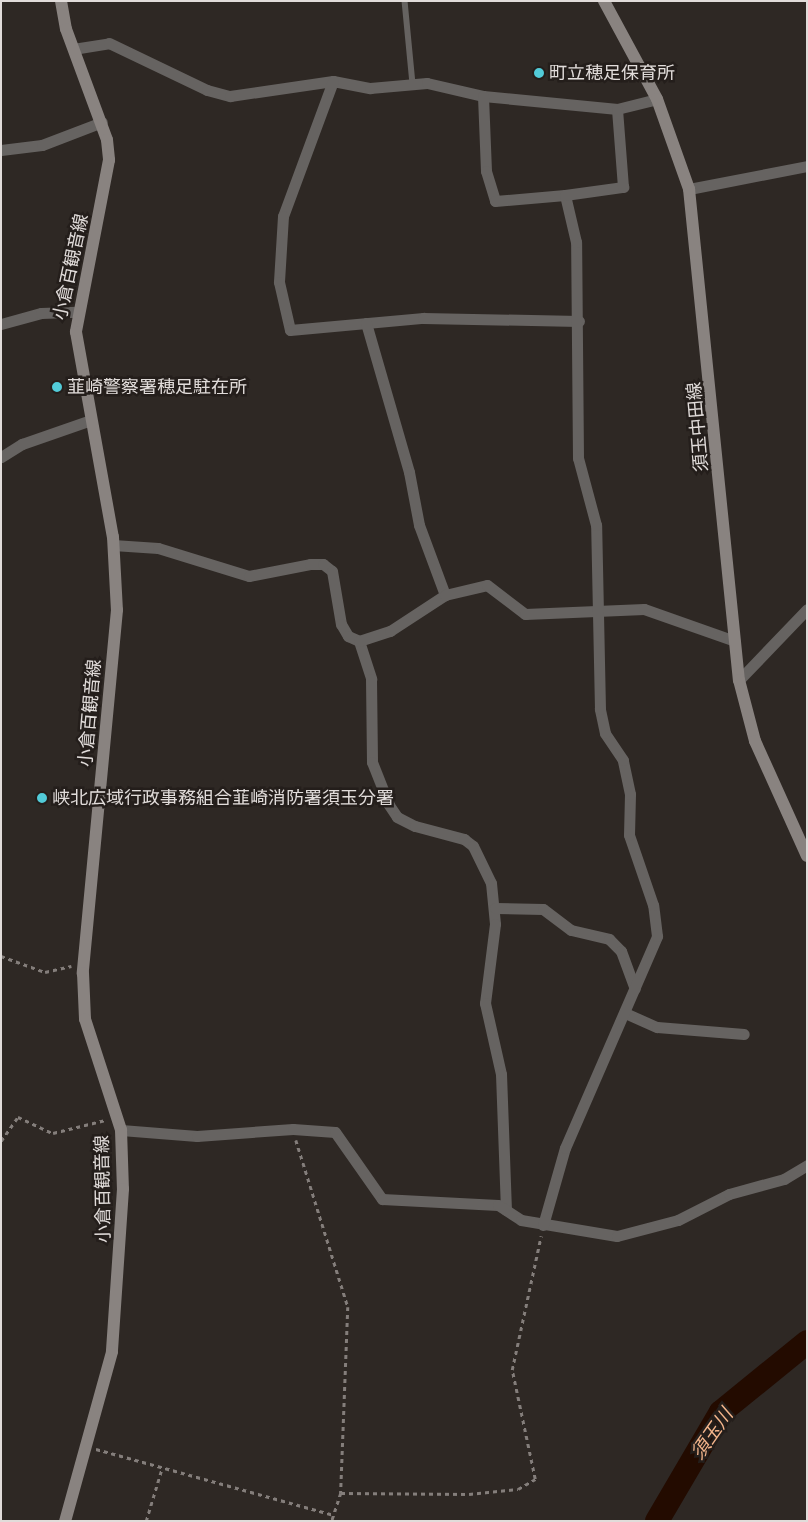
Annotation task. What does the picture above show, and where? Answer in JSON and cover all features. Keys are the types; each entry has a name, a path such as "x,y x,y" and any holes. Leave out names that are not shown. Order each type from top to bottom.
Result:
{"main road":[{"name":"小倉百観音線","path":"61,1 72,49 102,122 108,146 108,179 77,312 77,353 113,545 114,645 84,962 85,1019 119,1125 117,1315 107,1376 85,1446 65,1521"},
{"name":"須玉中田線","path":"604,1 657,99 689,188 739,680 755,741 807,856"}],"street":[{"path":"72,49 109,43 208,90 230,96 333,81 370,88 413,84 483,96 617,109 657,99"},
{"path":"333,81 283,216 279,282 290,330 423,318 579,321"},
{"path":"483,96 486,171 495,201 565,195 623,187 617,109"},
{"path":"1,150 42,145 102,122"},
{"path":"689,188 807,166"},
{"path":"543,1225 565,1148 657,936 653,905 629,834 630,794 623,760 602,724 596,525 578,458 579,321 576,242 565,195"},
{"path":"1,324 41,313 77,312"},
{"path":"366,323 409,472 419,525 445,595"},
{"path":"1,457 22,444 91,420"},
{"path":"113,545 158,548 248,576 323,564 332,571 341,624 348,636 359,641 390,631 445,595 488,585 526,614 600,608 644,609 735,641"},
{"path":"739,680 807,609"},
{"path":"359,641 371,679 372,762 389,805 397,817 452,833 473,846 490,883 495,908 485,1003 501,1074 506,1210"},
{"path":"495,908 543,909 571,930 609,939 621,950 635,989"},
{"path":"625,1013 658,1026 744,1034"},
{"path":"119,1125 197,1136 293,1129 335,1132 382,1199 498,1205 521,1220 617,1236 678,1220 729,1194 784,1179 807,1165"}],"lane":[{"path":"405,1 413,84"}],"path":[{"path":"1,956 45,972 84,962"},
{"path":"1,1142 18,1117 53,1133 92,1120 119,1125"},
{"path":"293,1129 348,1308 341,1494 332,1521"},
{"path":"341,1494 469,1494 518,1489 535,1479 512,1370 543,1225"},
{"path":"85,1446 334,1515"},
{"path":"146,1521 162,1468"}],"waterway":[{"name":"須玉川","path":"657,1521 721,1412 807,1342"}],"place":[{"name":"町立穂足保育所","path":"539,73"},
{"name":"韮崎警察署穂足駐在所","path":"57,387"},
{"name":"峡北広域行政事務組合韮崎消防署須玉分署","path":"42,798"}]}
